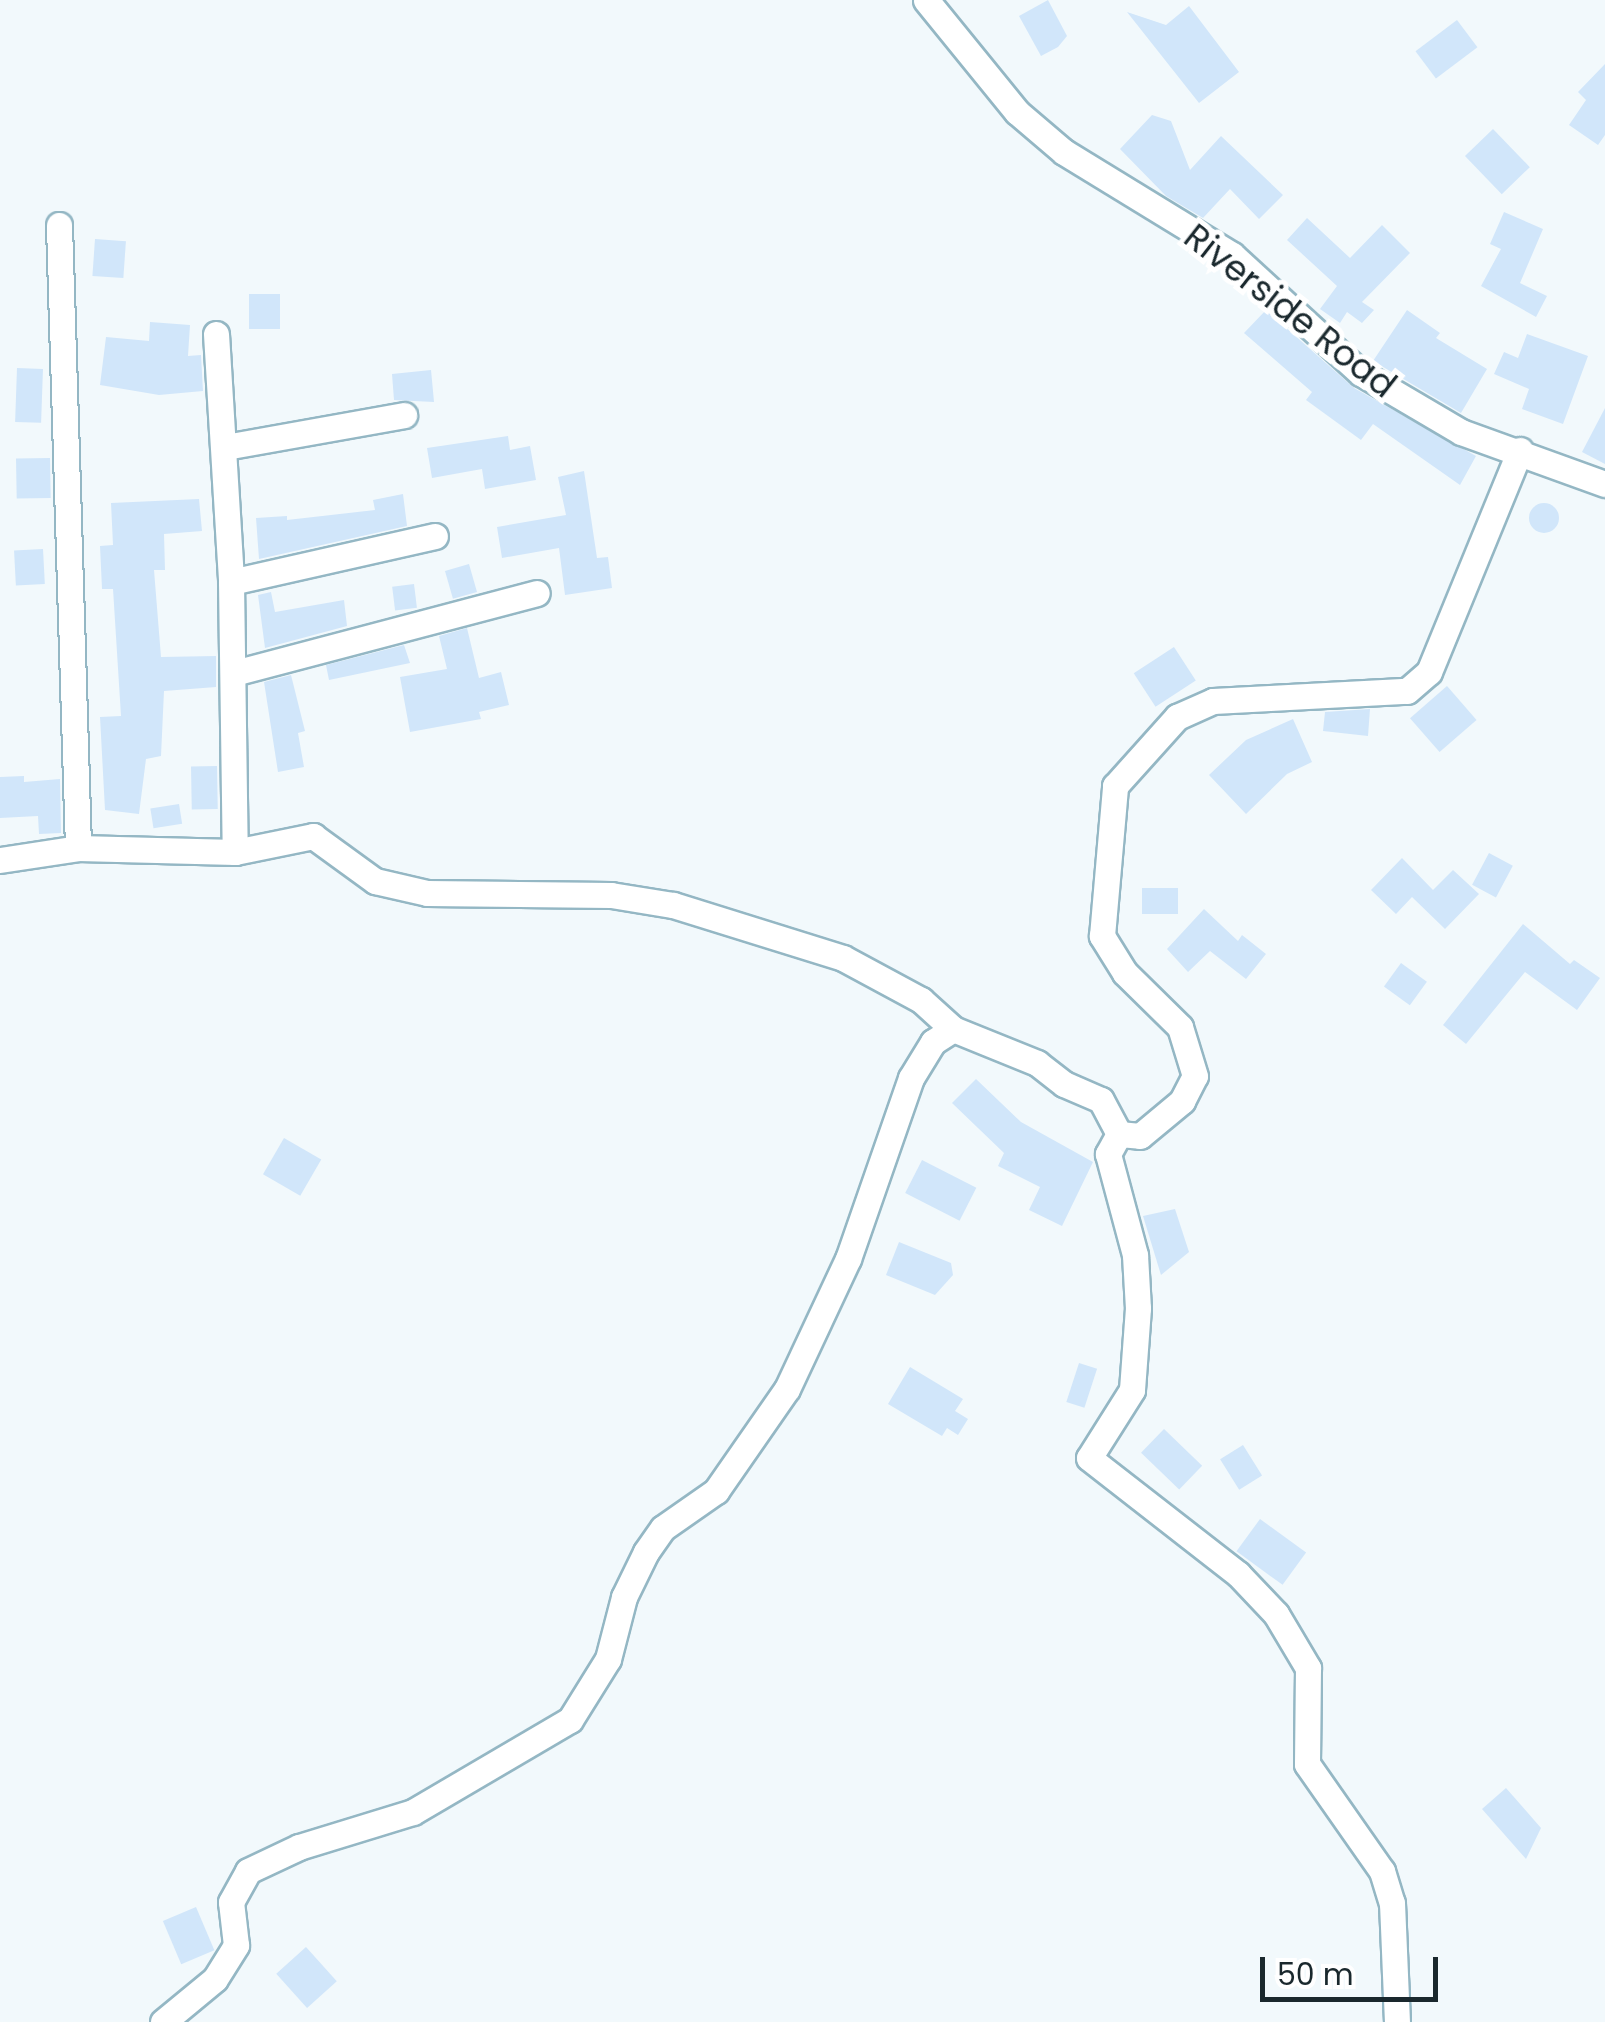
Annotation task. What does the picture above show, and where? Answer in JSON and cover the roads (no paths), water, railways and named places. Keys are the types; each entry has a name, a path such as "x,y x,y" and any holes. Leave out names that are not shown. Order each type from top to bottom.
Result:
{"street":[{"name":"Riverside Road","path":"926,0 1017,112 1064,152 1232,255 1360,373 1462,432 1605,484"},
{"path":"59,225 78,848"},
{"path":"216,334 231,582 236,852"},
{"path":"225,447 404,415"},
{"path":"1118,1134 1140,1136 1182,1101 1196,1076 1180,1027 1125,973 1102,936 1115,786 1177,717 1213,701 1407,691 1429,672 1520,450"},
{"path":"231,582 434,536"},
{"path":"234,674 537,594"},
{"path":"0,860 78,848 236,852 313,836 375,880 427,892 611,895 673,905 844,958 921,1000 953,1029 1037,1063 1064,1084 1102,1100 1118,1134"},
{"path":"163,2022 215,1979 236,1945 232,1902 248,1872 299,1846 413,1812 570,1720 608,1660 624,1596 646,1552 663,1528 716,1491 786,1390 848,1258 911,1078 934,1042 953,1029"},
{"path":"1118,1134 1108,1154 1135,1255 1138,1308 1132,1390 1089,1458 1238,1574 1276,1614 1308,1668 1307,1764 1382,1871 1392,1903 1397,2022"}]}
